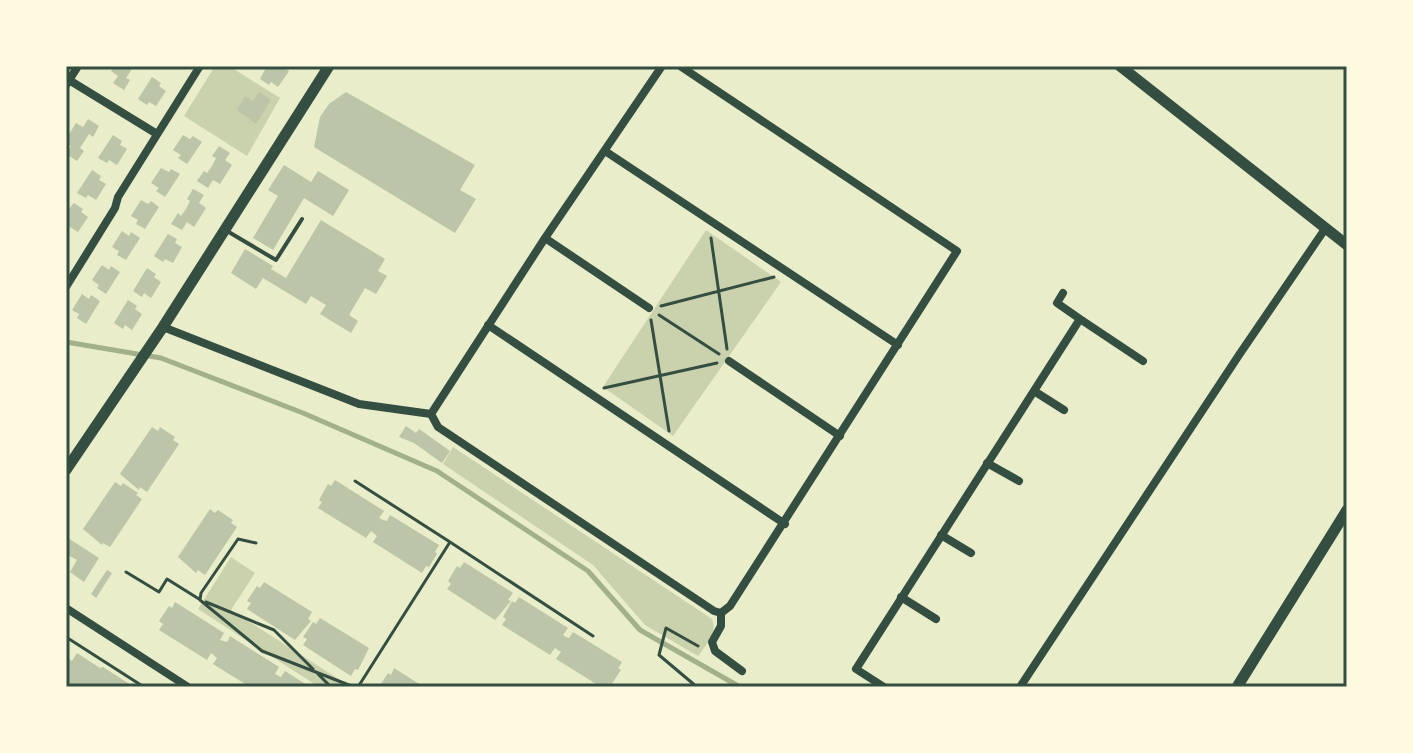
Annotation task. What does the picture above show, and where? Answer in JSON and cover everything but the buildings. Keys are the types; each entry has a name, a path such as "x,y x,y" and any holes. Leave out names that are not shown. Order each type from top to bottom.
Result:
{"street":[{"path":"78,66 68,83 157,134"},
{"path":"66,287 200,66"},
{"path":"66,470 163,327 329,66"},
{"path":"431,414 662,66"},
{"path":"680,66 957,251 785,524 730,606 721,613"},
{"path":"1120,66 1347,245"},
{"path":"605,151 898,345"},
{"path":"1020,687 1325,229"},
{"path":"545,238 649,308"},
{"path":"1063,293 1057,303 1143,361"},
{"path":"884,687 856,669 1080,319"},
{"path":"488,325 785,524"},
{"path":"163,327 359,404 431,414"},
{"path":"729,361 840,436"},
{"path":"1034,391 1064,410"},
{"path":"431,414 438,427 721,613"},
{"path":"987,463 1019,481"},
{"path":"1237,687 1347,510"},
{"path":"941,535 971,553"},
{"path":"901,597 936,619"},
{"path":"66,608 188,687"},
{"path":"721,613 721,626 712,642 713,647 742,671"}],"lane":[{"path":"225,230 276,260 302,219"}],"path":[{"path":"709,219 729,361"},
{"path":"649,308 789,273"},
{"path":"649,308 729,361"},
{"path":"649,308 672,448"},
{"path":"588,392 729,361"},
{"path":"355,481 593,636"},
{"path":"200,600 201,593 238,539 256,543"},
{"path":"126,572 159,592 167,579 200,600 262,651 356,687 450,542"},
{"path":"200,600 274,630 331,687"},
{"path":"697,687 661,659 659,650 663,633 668,628 705,649 713,647"},
{"path":"66,637 144,687"}],"green space":[{"path":"215,66 229,66 280,98 247,156 184,116"},
{"path":"706,230 781,282 673,436 603,387"},
{"path":"453,447 712,619 712,634 698,656 645,625 593,565 443,464"},
{"path":"231,557 255,573 231,610 351,687 319,687 198,609"}],"waterway":[{"path":"66,342 161,358 303,413 437,471 588,571 640,630 740,687"}]}
